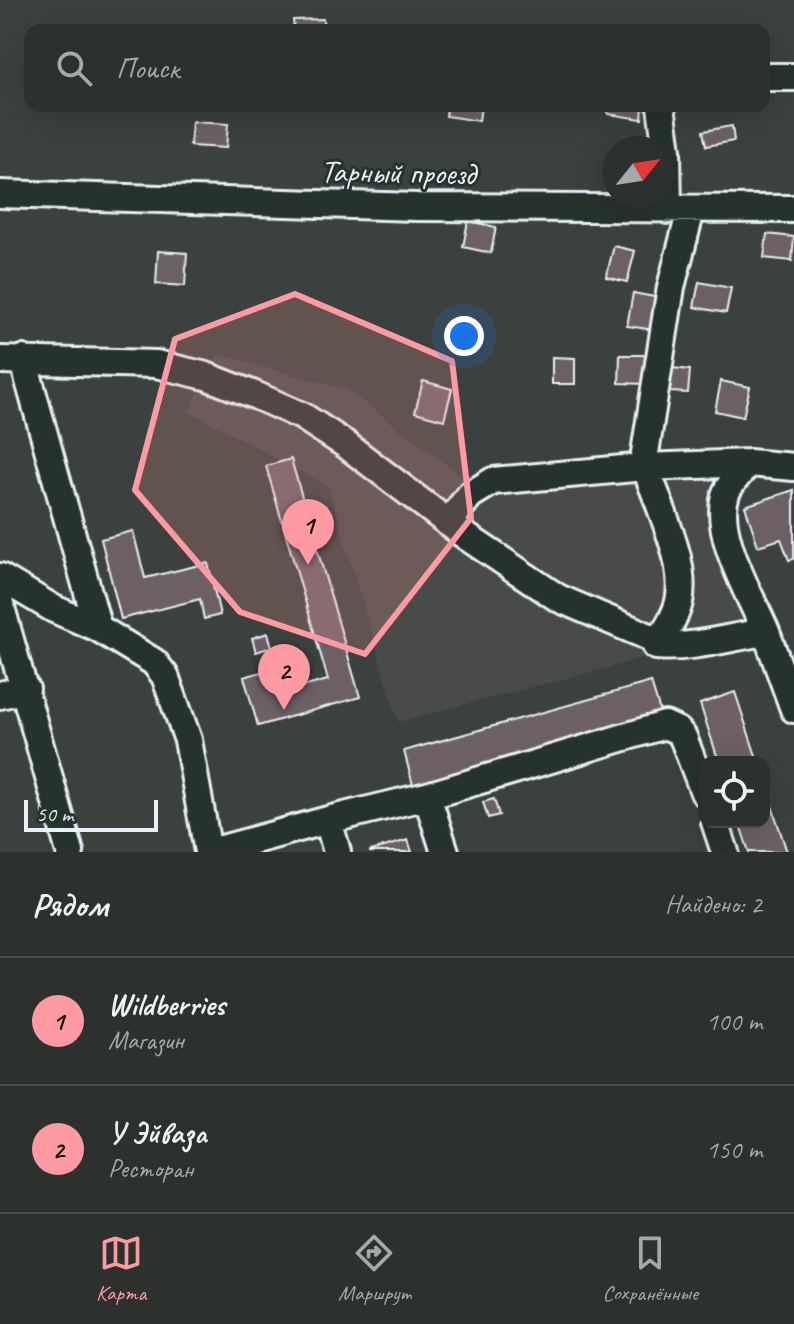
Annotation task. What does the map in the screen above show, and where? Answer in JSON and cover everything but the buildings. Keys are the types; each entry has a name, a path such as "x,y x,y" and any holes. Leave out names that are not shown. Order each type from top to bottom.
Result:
{"street":[{"path":"770,77 794,77"},
{"path":"656,646 672,620 679,602 680,586 667,525 645,467 679,210 662,112"},
{"name":"Тарный проезд","path":"0,194 355,205 794,209"},
{"path":"98,628 12,359 156,364 219,381 302,416 345,444 448,523 558,598 654,639 656,646"},
{"path":"749,463 726,494 725,531 794,709"},
{"path":"448,523 470,495 493,481 645,467 749,463 794,467"},
{"path":"0,577 54,609 98,628 154,662 165,676 188,740 209,852 427,796 665,725 683,737 698,776"},
{"path":"0,604 70,852"},
{"path":"656,646 686,646 766,632"},
{"path":"0,695 26,689"},
{"path":"427,796 445,852"},
{"path":"328,820 337,852"},
{"path":"717,828 725,852"}],"highlighted area":[{"path":"295,294 452,361 471,518 365,654 240,612 135,490 175,339"}],"shaded area":[{"path":"218,354 348,390 462,476 476,472 724,471 750,622 622,664 398,722 328,486 189,411"}],"place":[{"name":"Wildberries","path":"308,565"},
{"name":"У Эйваза","path":"284,710"}]}
